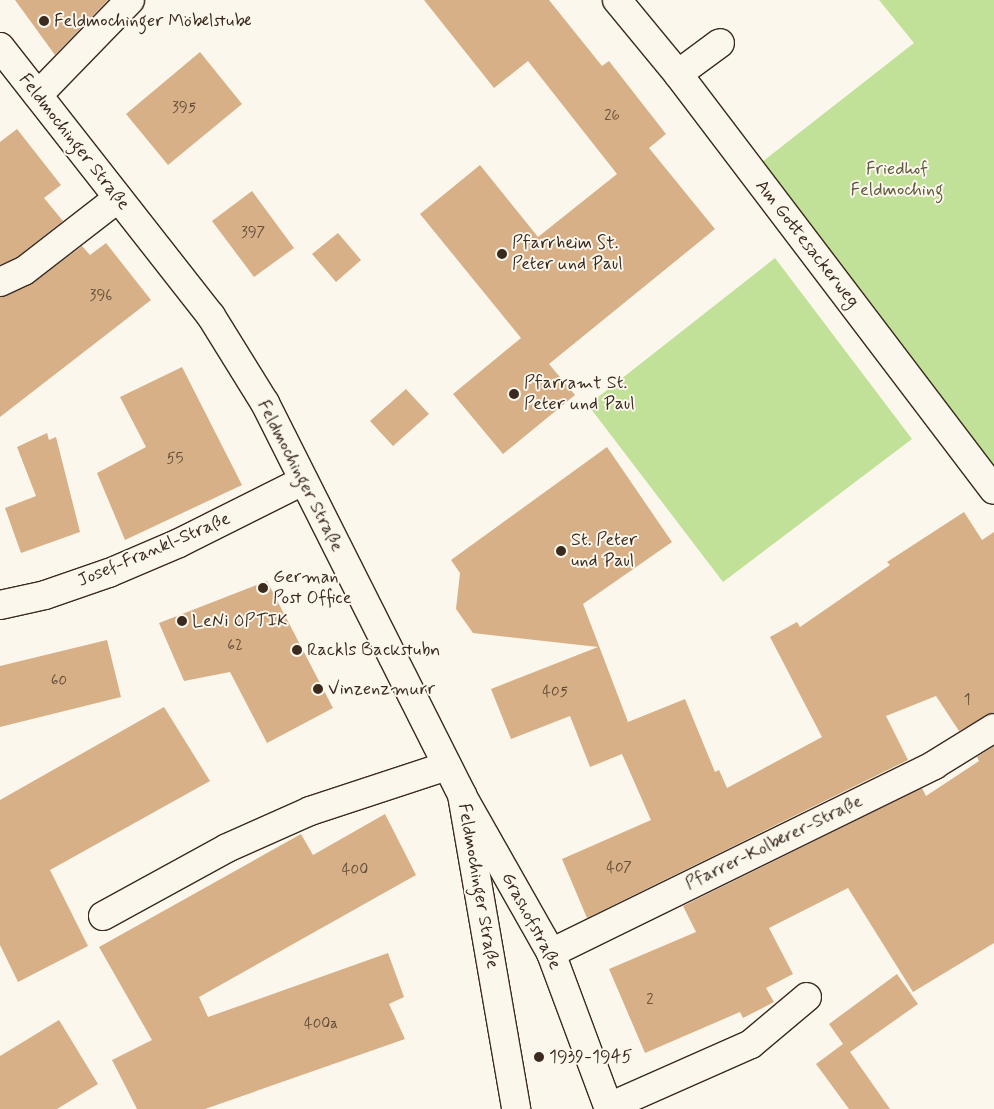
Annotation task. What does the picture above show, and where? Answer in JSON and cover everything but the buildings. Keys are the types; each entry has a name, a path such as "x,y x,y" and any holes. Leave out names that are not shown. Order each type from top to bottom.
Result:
{"street":[{"path":"38,95 130,0"},
{"name":"Am Gottesackerweg","path":"617,0 678,74 994,490"},
{"path":"678,74 720,43"},
{"name":"Feldmochinger Straße","path":"0,47 211,316 265,403 462,795 516,1109"},
{"path":"0,282 24,271 118,198"},
{"name":"Josef-Frankl-Straße","path":"0,605 45,595 110,573 179,543 303,481"},
{"name":"Pfarrer-Kolberer-Straße","path":"551,953 934,764 994,728"},
{"path":"103,916 252,837 310,811 447,766"},
{"name":"Grashofstraße","path":"462,795 551,953 609,1108"},
{"path":"609,1108 751,1044 807,997"}],"green space":[{"name":"Friedhof Feldmoching","path":"879,0 994,0 994,468 762,162 914,43"},
{"path":"775,258 912,439 723,582 588,405"}],"place":[{"name":"Feldmochinger Möbelstube","path":"44,21"},
{"name":"Pfarrheim St. Peter und Paul","path":"502,254"},
{"name":"Pfarramt St. Peter und Paul","path":"514,394"},
{"name":"St. Peter und Paul","path":"561,551"},
{"name":"German Post Office","path":"263,588"},
{"name":"LeNi OPTIK","path":"182,621"},
{"name":"Rackls Backstubn","path":"297,650"},
{"name":"Vinzenzmurr","path":"318,689"},
{"name":"1939-1945","path":"539,1057"}]}
